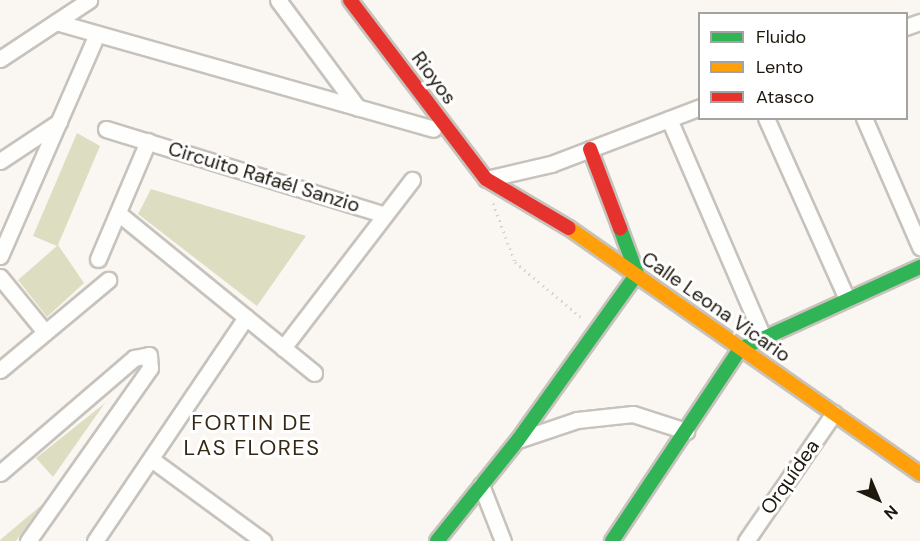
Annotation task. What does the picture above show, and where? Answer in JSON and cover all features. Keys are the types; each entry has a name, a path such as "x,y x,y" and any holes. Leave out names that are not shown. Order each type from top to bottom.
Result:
{"street":[{"path":"0,59 89,0"},
{"path":"278,0 358,108"},
{"name":"Rioyos","path":"350,0 486,179"},
{"path":"56,22 434,129"},
{"path":"0,256 98,34"},
{"path":"486,179 590,149 698,107"},
{"path":"669,119 762,335"},
{"path":"767,120 847,299"},
{"path":"865,120 920,247"},
{"path":"0,161 59,122"},
{"path":"106,129 148,141"},
{"name":"Circuito Rafaél Sanzio","path":"98,259 148,141 385,215"},
{"path":"437,541 518,440 637,274 590,149"},
{"name":"Calle Leona Vicario","path":"486,179 637,274 740,349 920,474"},
{"name":"Circuito Rafaél Sanzio","path":"283,348 411,180"},
{"path":"118,213 314,373"},
{"path":"612,541 740,349 762,335 920,267"},
{"path":"0,277 45,332"},
{"path":"0,369 108,280"},
{"path":"95,541 246,317"},
{"path":"0,473 134,358 149,355 150,368 28,541"},
{"name":"Orquídea","path":"746,541 834,413"},
{"path":"518,440 577,420 633,414 686,431"},
{"path":"151,459 263,541"},
{"path":"482,485 503,541"}],"path":[{"path":"486,179 515,262 596,330"}],"green space":[{"path":"77,133 100,146 58,245 84,283 47,317 18,280 57,246 33,236"},
{"path":"151,189 306,236 257,306 138,214"},
{"path":"105,403 53,477 36,458"},
{"path":"44,503 16,541 0,541 0,540"}],"traffic: fast":[{"path":"437,541 518,440 637,274 620,228"},
{"path":"612,541 740,349 920,267"}],"traffic: slow":[{"path":"569,228 920,474"}],"traffic: jam":[{"path":"350,0 486,179 569,228"},
{"path":"590,149 620,228"}],"district":[{"name":"FORTIN DE LAS FLORES","path":"252,434"}]}
